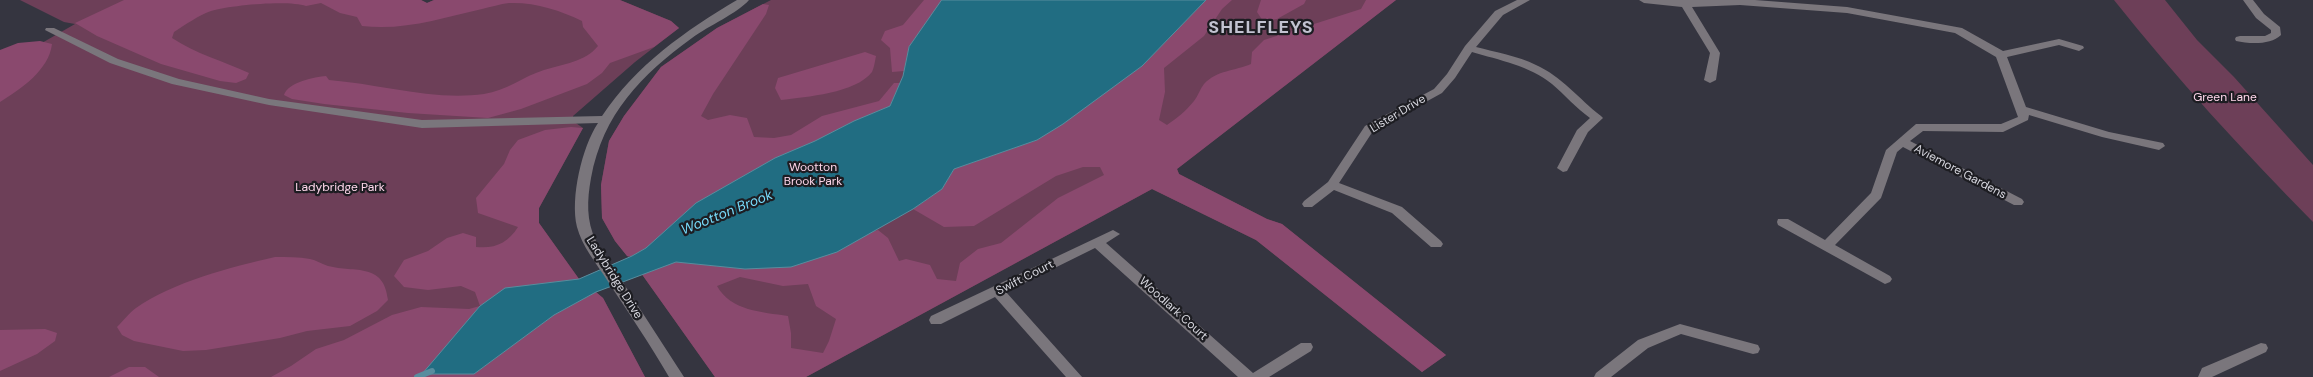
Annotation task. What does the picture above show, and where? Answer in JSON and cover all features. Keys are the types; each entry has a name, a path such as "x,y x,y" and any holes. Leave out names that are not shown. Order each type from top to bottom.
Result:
{"street":[{"name":"Ladybridge Drive","path":"677,377 596,251 584,229 582,205 584,170 595,137 639,76 656,60 700,26 744,0"},
{"name":"Lister Drive","path":"1308,204 1332,185 1369,129 1438,91 1451,76 1469,48 1500,13 1525,0"},
{"path":"1644,0 1685,4 1740,2 1845,5 1958,30 2001,55 2021,108 2087,130 2159,146"},
{"path":"2240,39 2267,39 2276,35 2276,29 2260,16 2248,0"},
{"path":"1685,4 1715,53 1710,80"},
{"path":"50,30 114,60 176,82 269,102 422,124 607,119"},
{"path":"2001,55 2059,42 2079,48"},
{"path":"1469,48 1532,67 1555,80 1577,104 1597,118 1583,130 1563,168"},
{"name":"Aviemore Gardens","path":"1826,246 1877,195 1892,150 1920,127 2003,128 2024,118 2021,108"},
{"name":"Aviemore Gardens","path":"1902,142 2018,202"},
{"path":"1332,185 1397,210 1436,244"},
{"path":"1783,222 1885,280"},
{"name":"Swift Court","path":"936,320 998,292 1113,234"},
{"name":"Woodlark Court","path":"1097,242 1248,377"},
{"path":"998,292 1075,377"},
{"path":"1601,377 1643,344 1680,329 1753,348"},
{"path":"1258,377 1306,347"},
{"path":"2205,377 2207,372 2261,348"}],"green space":[{"name":"Ladybridge Park","path":"20,0 421,0 427,3 434,0 620,0 671,21 679,28 635,62 573,116 573,121 583,128 539,208 539,223 579,279 603,298 645,377 0,377 0,67 75,24 64,22"},
{"name":"Wootton Brook Park","path":"771,0 1396,0 1177,169 1179,174 1267,219 1282,224 1446,355 1422,372 1256,240 1152,189 806,377 715,377 641,273 615,241 602,218 601,185 609,141 624,116 661,67 717,28"},
{"name":"Green Lane","path":"2114,0 2165,0 2197,40 2234,77 2313,165 2313,222 2210,114"}],"shaded area":[{"path":"124,0 421,0 427,3 434,0 620,0 671,21 679,28 654,47 610,63 602,73 587,84 521,109 488,118 408,113 324,104 292,99 284,95 287,90 296,84 326,76 329,80 426,94 465,96 484,94 507,87 544,70 587,56 598,46 583,27 582,21 547,7 509,3 423,23 378,27 362,26 357,17 340,13 321,3 306,6 274,3 246,5 211,11 174,32 172,38 181,44 249,73 246,79 236,83 220,81 161,64 97,36 75,23"},
{"path":"924,0 942,0 909,47 904,71 892,72 890,48 881,40 885,31 903,25"},
{"path":"1206,0 1232,0 1222,9 1204,36 1164,68 1165,92 1159,120 1167,125 1191,105 1209,79 1220,73 1251,64 1252,52 1264,40 1361,9 1366,0 1396,0 1177,169 1179,174 1267,219 1282,224 1446,355 1422,372 1256,240 1152,189 806,377 715,377 641,273 676,262 745,269 878,230 888,238 899,261 906,259 930,265 937,279 956,281 960,263 978,249 1001,243 1058,198 1104,175 1100,167 1083,167 1056,176 974,226 944,227 913,209 942,189 954,169 1037,140 1142,66","holes":["740,277 783,286 808,284 816,306 836,319 823,353 791,348 788,316 748,309 730,301 717,286"]},
{"path":"1261,0 1306,0 1304,4 1277,19 1263,21 1257,12"},
{"path":"763,4 769,5 766,14 713,94 701,116 708,120 730,115 747,118 754,137 774,138 791,135 822,116 879,101 894,83 900,83 890,106 857,120 795,153 646,248 632,256 627,256 615,241 602,218 601,185 609,141 624,116 661,67 717,28"},
{"path":"40,41 52,44 46,62 25,85 0,102 0,50 18,43"},
{"path":"865,52 876,56 873,69 865,79 855,85 830,93 781,100 775,88 778,78"},
{"path":"571,127 583,128 539,208 539,223 579,279 529,285 474,374 554,315 596,292 603,298 645,377 271,377 316,349 344,340 392,315 421,307 469,309 480,306 475,292 461,286 428,290 404,287 394,276 404,260 428,251 447,238 463,233 476,237 476,247 489,247 500,244 510,237 518,227 478,213 476,198 504,164 510,150 518,140 545,130"},
{"path":"275,257 297,257 314,260 338,268 367,271 381,280 388,300 377,311 350,326 307,331 280,338 206,350 183,351 134,341 122,335 117,327 136,308 167,290 203,276"},
{"path":"45,329 57,333 55,341 37,354 0,371 0,330"},
{"path":"129,367 145,367 159,377 109,377"}],"water":[{"path":"942,0 1206,0 1142,66 1063,124 1037,140 954,169 942,189 913,209 837,252 791,267 745,269 676,262 596,292 554,315 474,374 422,374 480,306 505,288 579,279 632,256 646,248 696,203 775,158 890,106 903,76 909,47"}],"waterway":[{"name":"Wootton Brook","path":"417,377 432,371"}],"district":[{"name":"SHELFLEYS","path":"1261,28"}]}
